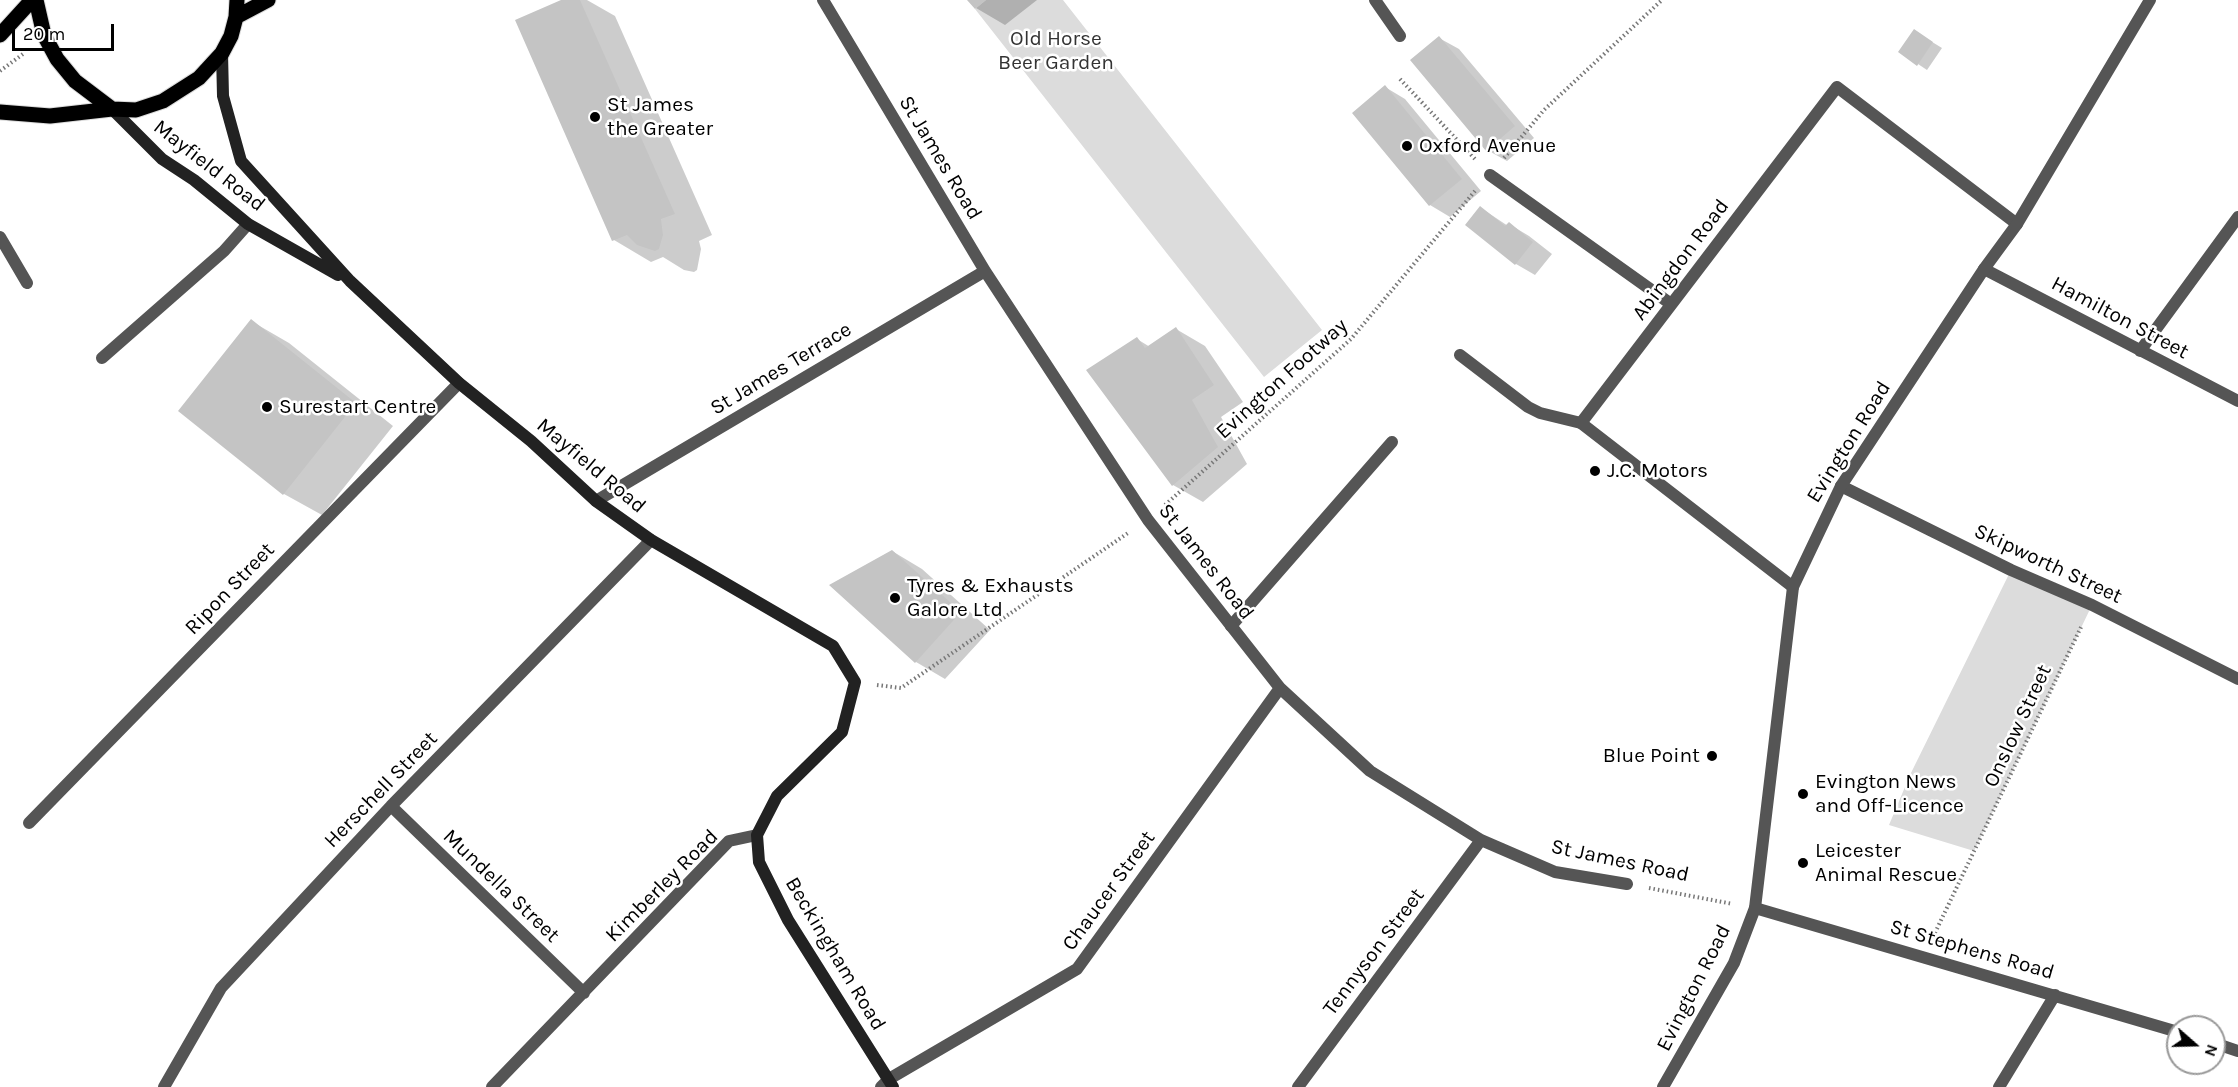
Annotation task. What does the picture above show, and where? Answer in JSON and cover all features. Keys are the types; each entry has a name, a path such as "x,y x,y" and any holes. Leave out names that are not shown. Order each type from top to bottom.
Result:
{"main road":[{"path":"0,35 34,0 44,35 57,59 75,81 112,109"},
{"path":"0,112 50,116 112,109 136,110 163,101 199,78 222,53 231,36 236,17 237,0"},
{"path":"236,17 268,0"},
{"name":"Mayfield Road","path":"222,53 223,96 241,161 350,281 459,382 531,441 596,501 651,540 833,646 855,682"},
{"name":"Mayfield Road","path":"112,109 162,159 194,180 248,224 350,281"},
{"path":"757,835 777,796 842,732 855,682"},
{"name":"Beckingham Road","path":"757,835 759,862 788,920 888,1085"}],"street":[{"name":"St James Road","path":"823,0 985,271 1148,520 1280,688 1370,771 1481,840 1555,872 1627,884"},
{"path":"1375,0 1401,36"},
{"name":"Evington Road","path":"1664,1087 1734,963 1755,908 1793,586 1841,486 1984,268 2018,224 2150,0"},
{"name":"Abingdon Road","path":"1581,423 1837,87 2018,224"},
{"path":"1490,174 1671,304"},
{"path":"2140,351 2238,217"},
{"path":"102,358 224,251 248,224"},
{"path":"0,237 27,283"},
{"name":"Hamilton Street","path":"1984,268 2238,401"},
{"name":"St James Terrace","path":"596,501 985,271"},
{"path":"1460,354 1528,407 1540,413 1581,423 1793,586"},
{"name":"Ripon Street","path":"29,823 459,382"},
{"path":"1231,626 1392,442"},
{"name":"Skipworth Street","path":"1841,486 2012,570 2092,605 2238,680"},
{"name":"Herschell Street","path":"164,1087 221,988 391,806 651,540"},
{"name":"Chaucer Street","path":"888,1085 1077,969 1280,688"},
{"name":"Mundella Street","path":"391,806 584,993"},
{"name":"Kimberley Road","path":"492,1087 729,841 757,835"},
{"name":"Tennyson Street","path":"1298,1087 1481,840"},
{"name":"St Stephens Road","path":"1755,908 2166,1028"},
{"path":"1999,1087 2055,995"}],"path":[{"name":"Evington Footway","path":"855,682 901,688 1148,520 1351,339 1544,110 1662,0"},
{"path":"1400,79 1490,174"},
{"name":"Onslow Street","path":"1924,957 2092,605"},
{"name":"St James Road","path":"1627,884 1755,908"}],"green space":[{"name":"Old Horse Beer Garden","path":"986,0 1063,0 1322,330 1264,377 975,9"},
{"path":"2011,570 2092,605 1974,851 1889,825 1910,775"}],"building":[{"name":"St James the Greater","path":"561,0 580,0 675,214 661,219 663,235 659,249 655,251 637,245 627,235 612,241 515,20"},
{"path":"967,0 986,0 975,9"},
{"path":"1914,29 1933,42 1917,66 1898,52"},
{"name":"Oxford Avenue","path":"1439,36 1515,126 1486,151 1410,60"},
{"name":"Oxford Avenue","path":"1385,85 1462,179 1429,206 1352,113"},
{"path":"1480,206 1505,226 1509,222 1533,242 1515,265 1465,225"},
{"name":"Surestart Centre","path":"251,319 356,403 283,495 178,411"},
{"path":"1176,327 1214,385 1192,400 1218,447 1172,486 1086,370 1137,337 1145,348"},
{"name":"Tyres & Exhausts Galore Ltd","path":"892,550 961,612 915,663 829,585"}],"place":[{"name":"St James the Greater","path":"595,117"},
{"name":"Oxford Avenue","path":"1407,146"},
{"name":"Surestart Centre","path":"267,407"},
{"name":"J.C. Motors","path":"1595,471"},
{"name":"Tyres & Exhausts Galore Ltd","path":"895,598"},
{"name":"Blue Point","path":"1712,756"},
{"name":"Evington News and Off-Licence","path":"1803,794"},
{"name":"Leicester Animal Rescue","path":"1803,863"}]}
